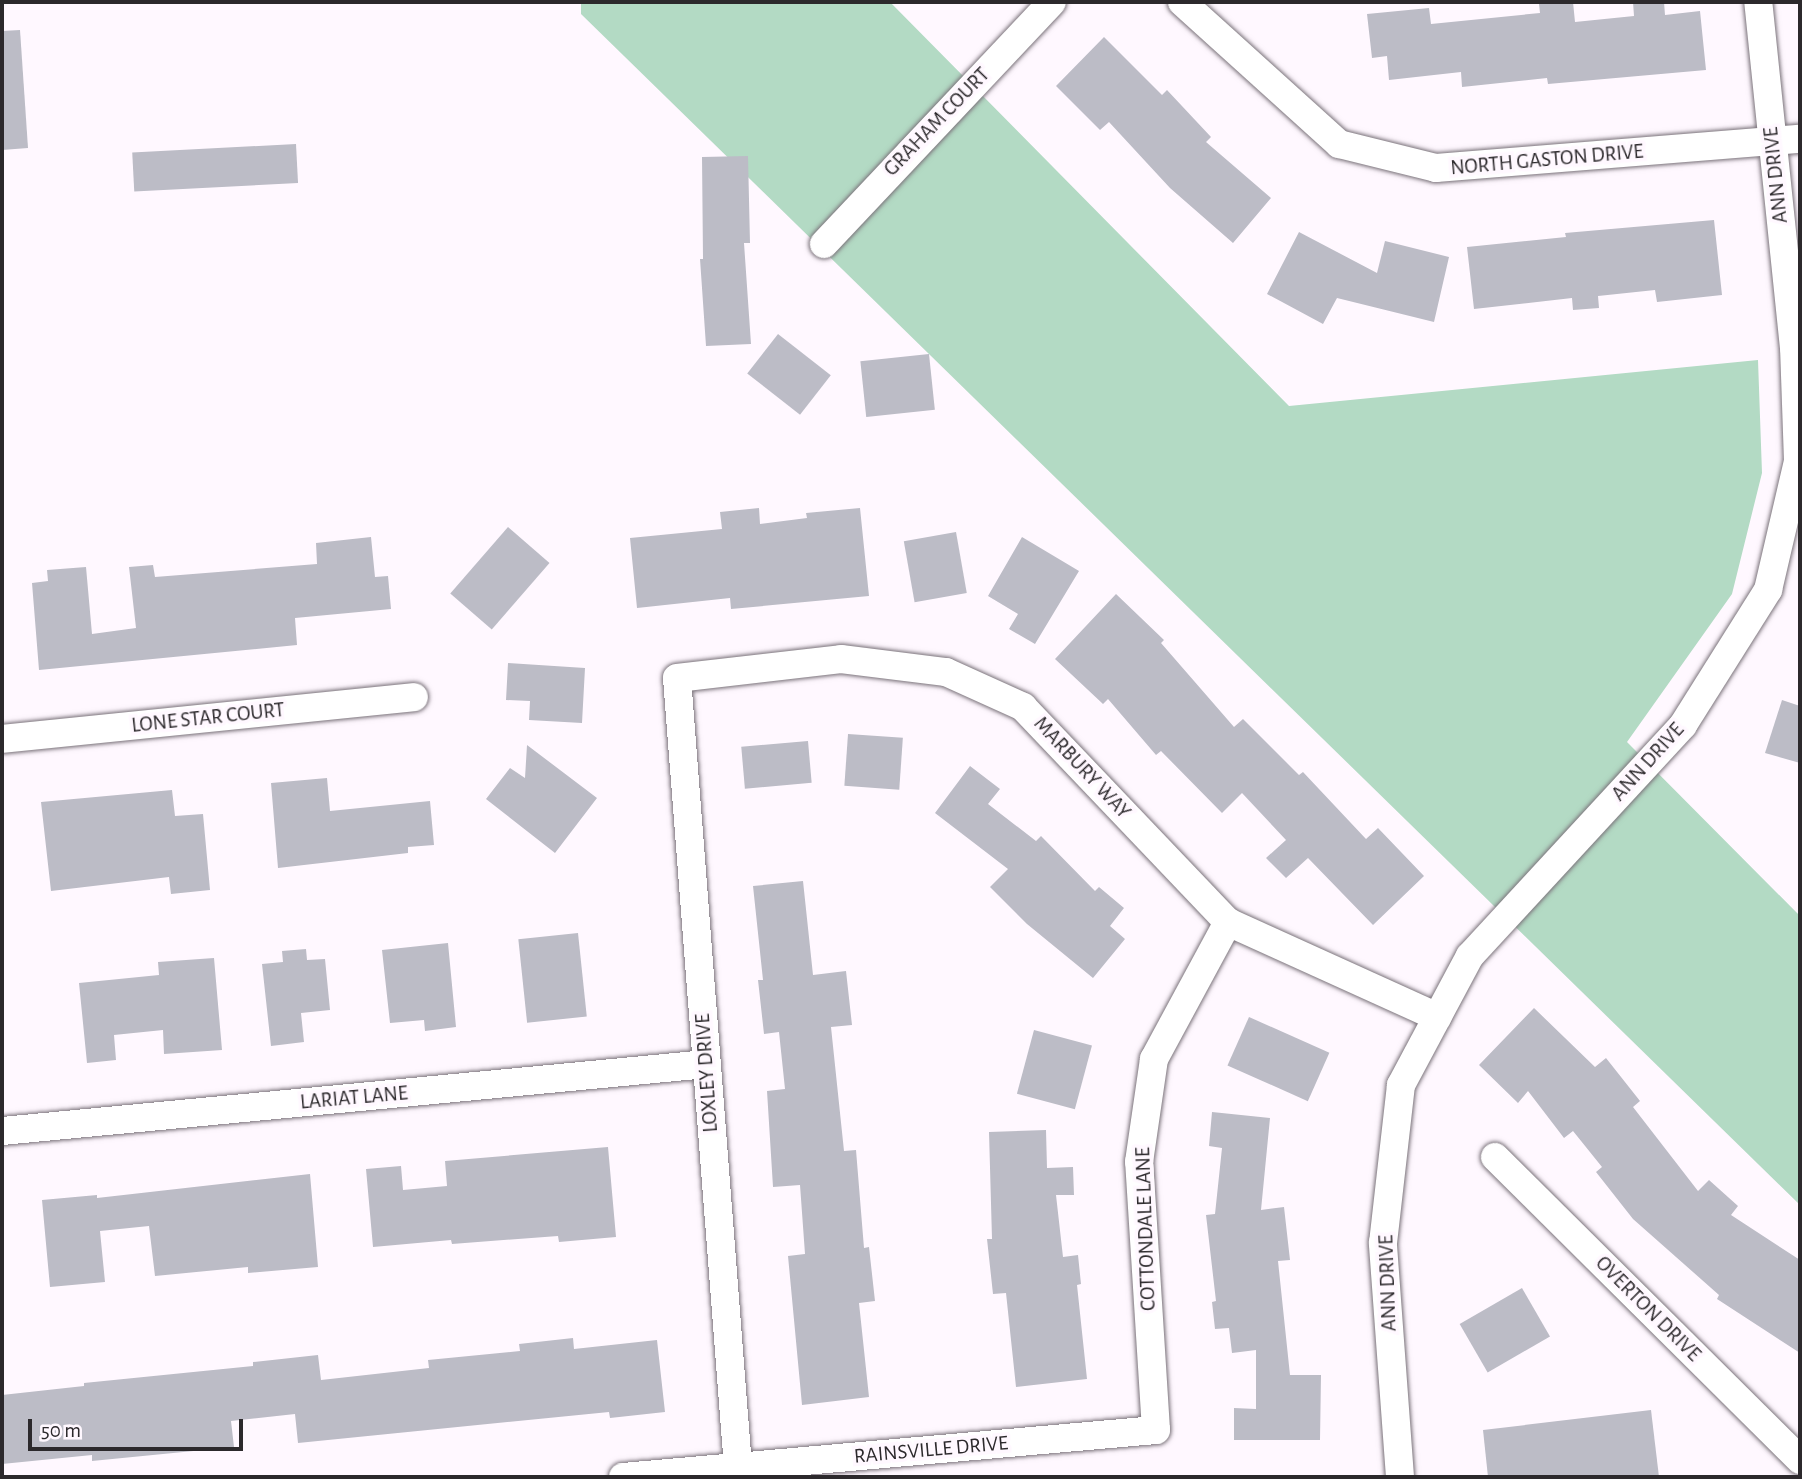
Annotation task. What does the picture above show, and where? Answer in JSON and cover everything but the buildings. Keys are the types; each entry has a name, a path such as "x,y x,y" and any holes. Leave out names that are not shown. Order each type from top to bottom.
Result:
{"street":[{"name":"GRAHAM COURT","path":"824,244 1052,2"},
{"name":"NORTH GASTON DRIVE","path":"1182,2 1339,144 1436,168 1800,139"},
{"name":"ANN DRIVE","path":"1400,1477 1383,1243 1401,1085 1469,956 1683,725 1768,590 1792,523 1798,461 1794,348 1758,2"},
{"name":"MARBURY WAY","path":"677,678 841,659 946,672 1023,707 1228,922 1437,1017"},
{"name":"LOXLEY DRIVE","path":"677,678 738,1467"},
{"name":"LONE STAR COURT","path":"2,739 415,697"},
{"name":"COTTONDALE LANE","path":"1156,1430 1139,1162 1142,1136 1154,1059 1228,922"},
{"name":"LARIAT LANE","path":"2,1131 707,1064"},
{"name":"OVERTON DRIVE","path":"1495,1157 1800,1460"},
{"name":"RAINSVILLE DRIVE","path":"623,1477 1156,1430"}],"green space":[{"path":"581,2 890,2 1289,406 1758,360 1762,473 1732,594 1627,742 1800,916 1800,1205 581,14"}]}
